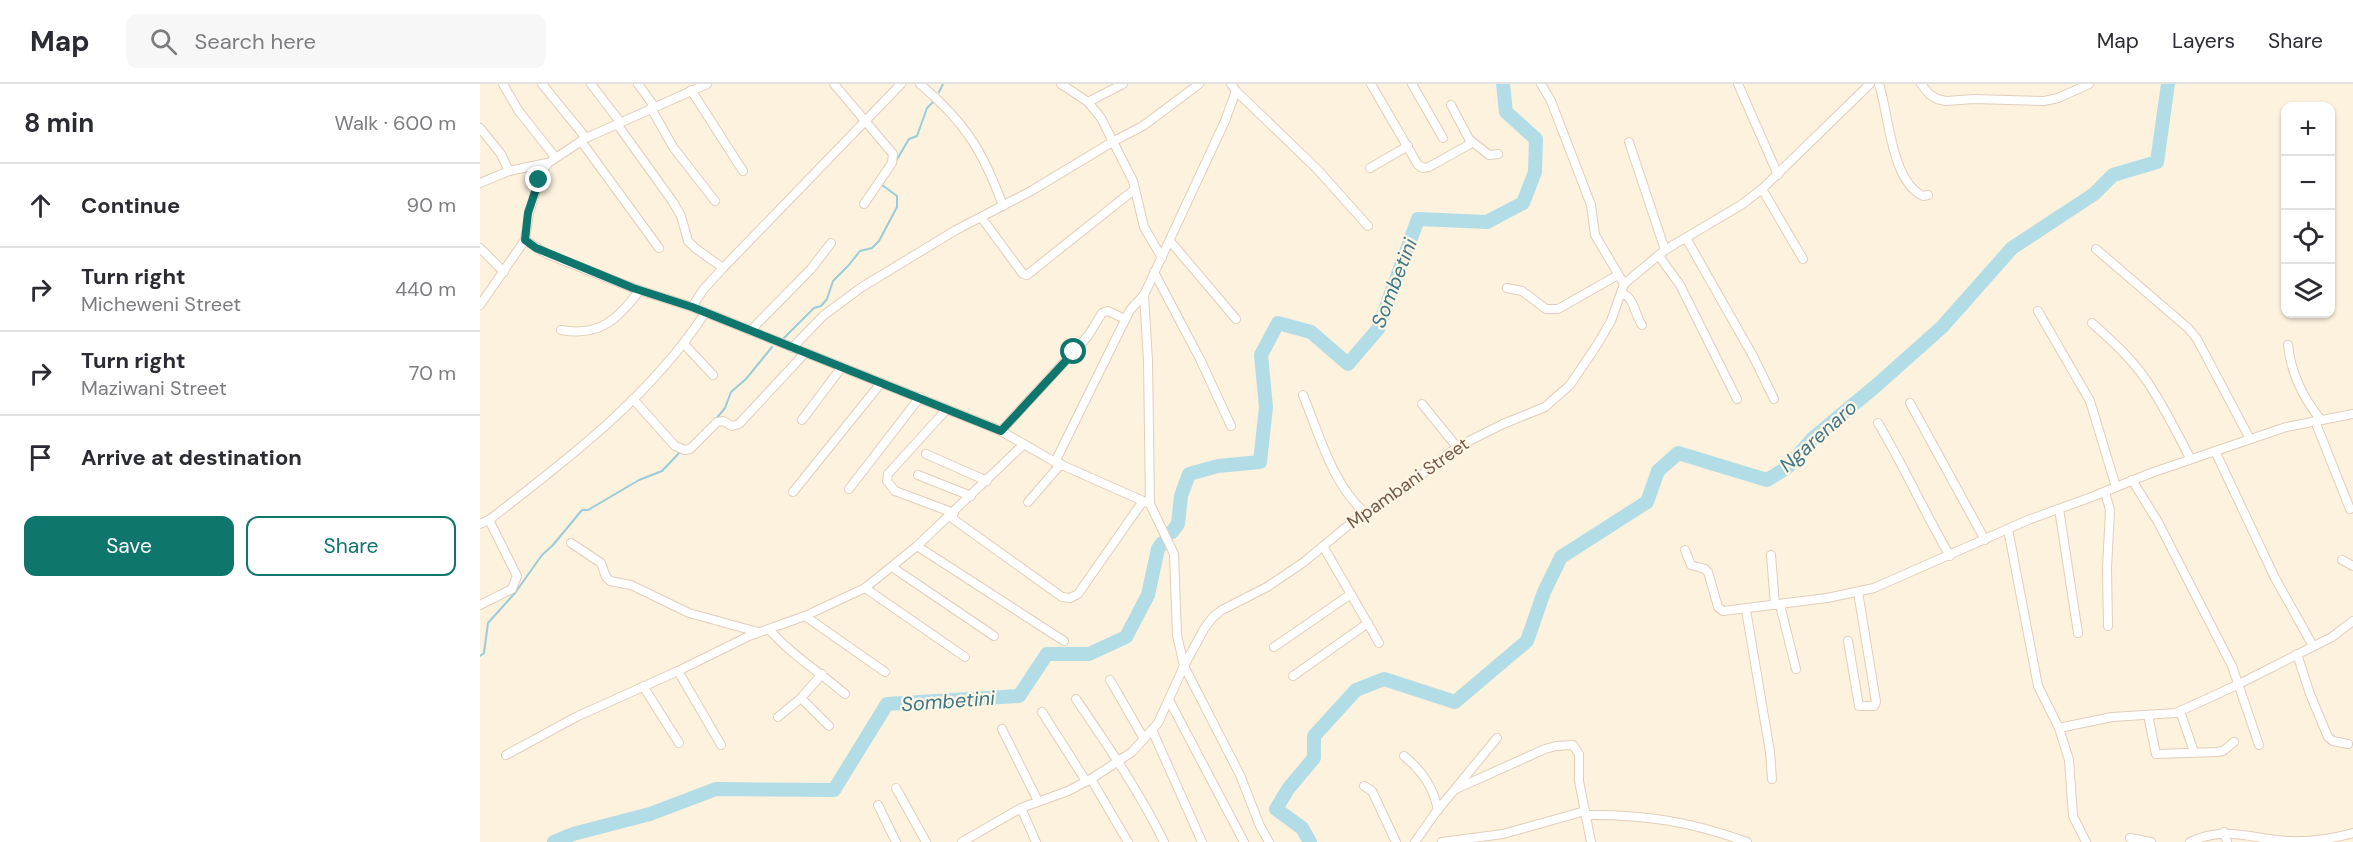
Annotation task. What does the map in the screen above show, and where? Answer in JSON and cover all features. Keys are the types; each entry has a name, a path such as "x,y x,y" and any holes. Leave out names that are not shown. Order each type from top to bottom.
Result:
{"street":[{"path":"503,84 518,110 555,157"},
{"path":"542,84 659,248"},
{"path":"591,84 673,202 681,216 688,241 723,268"},
{"path":"639,84 673,147 715,201"},
{"path":"480,304 525,240 528,213 542,171 548,163 583,139 687,88 707,84"},
{"path":"834,84 890,148 893,157 864,204"},
{"path":"692,307 703,290 723,268 901,84"},
{"path":"920,84 966,129 992,176 1003,206"},
{"path":"1061,84 1088,102 1114,141 1135,189 1141,220 1162,258"},
{"path":"1088,102 1123,84"},
{"path":"792,348 824,315 862,287 956,230 1003,206 1143,126 1199,84"},
{"path":"1371,84 1418,165 1423,168 1429,167 1472,143"},
{"path":"1412,84 1443,138"},
{"path":"1541,84 1556,114 1591,205 1595,234 1624,284 1662,253 1741,205 1762,189 1870,84"},
{"path":"1738,84 1778,175"},
{"path":"1879,84 1889,123 1892,147 1911,189 1923,196 1928,195"},
{"path":"1921,84 1929,94 1946,101 1974,99 2044,101 2058,98 2079,86 2090,84"},
{"path":"687,88 743,171"},
{"path":"1028,502 1058,463 1125,319 1144,294 1162,258 1225,121 1234,88 1317,169 1368,226"},
{"path":"1450,105 1472,143 1489,155 1498,154"},
{"path":"480,128 501,154 509,171"},
{"path":"1629,142 1662,253 1737,399"},
{"path":"1370,168 1408,146"},
{"path":"480,183 509,171 548,163"},
{"path":"981,217 1023,274 1027,274 1135,189"},
{"path":"1762,189 1803,259"},
{"path":"1686,238 1753,356 1774,399"},
{"path":"525,240 547,254 640,290 692,307 1001,431 1058,463 1146,502"},
{"path":"1170,241 1236,319"},
{"path":"750,331 811,269 831,243"},
{"path":"480,248 504,272"},
{"path":"2096,249 2193,333 2250,439"},
{"path":"1154,272 1200,359 1231,426"},
{"path":"1507,288 1522,291 1546,309 1558,309 1618,275"},
{"name":"Mpambani Street","path":"962,842 976,838 1021,808 1089,780 1120,761 1152,730 1204,629 1222,610 1267,587 1351,523 1392,498 1457,447 1503,424 1545,407 1560,395 1578,375 1602,337 1611,321 1624,284"},
{"path":"561,330 583,332 605,326 624,312 640,290"},
{"path":"1621,293 1628,295 1642,326"},
{"path":"1144,294 1144,327 1148,361 1146,502 1174,554 1177,635 1184,666 1240,775 1260,826 1269,842"},
{"path":"1001,431 1088,336 1102,313 1108,311 1125,319"},
{"path":"2038,311 2090,401 2116,487"},
{"path":"480,524 489,520 591,439 633,399 684,344 705,313"},
{"path":"2092,322 2120,348 2143,375 2157,396 2190,458"},
{"path":"684,344 713,375"},
{"path":"2288,345 2295,375 2302,393 2318,420 2350,508"},
{"path":"633,399 682,450 693,448 717,422 723,421 732,426 739,424 805,353"},
{"path":"802,420 841,368"},
{"path":"793,492 881,383"},
{"path":"1304,395 1336,475 1348,495 1366,514"},
{"path":"849,489 920,397"},
{"path":"1910,403 1985,540"},
{"path":"1422,404 1457,447"},
{"path":"946,410 888,474 887,481 895,491 952,515 1062,597 1070,598 1078,594 1146,502"},
{"path":"1685,550 1691,565 1708,572 1718,607 1723,611 1746,610 1858,592 1897,579 2008,529 2190,458 2286,427 2353,414"},
{"path":"1878,423 1903,464 1932,526 1950,556"},
{"path":"506,755 576,717 760,632 805,616 865,588 952,515 1024,444"},
{"path":"2215,451 2270,568 2313,646"},
{"path":"926,454 987,481"},
{"path":"918,475 971,496"},
{"path":"2132,480 2158,522 2232,666 2259,746"},
{"path":"2105,492 2110,510 2107,568 2108,626"},
{"path":"2059,509 2078,633"},
{"path":"480,605 512,589 517,576 489,520"},
{"path":"2008,529 2038,686 2059,728 2069,760 2073,816 2086,842"},
{"path":"571,543 601,563 610,581 631,585 689,613 760,632"},
{"path":"917,546 1064,641"},
{"path":"1323,546 1379,643"},
{"path":"1771,555 1778,605 1796,669"},
{"path":"2342,560 2353,566"},
{"path":"892,567 994,636"},
{"path":"865,588 965,657"},
{"path":"1848,641 1859,706 1874,706 1876,702 1870,657 1858,592"},
{"path":"1274,647 1351,594"},
{"path":"1746,610 1770,752 1772,779"},
{"path":"805,616 885,672"},
{"path":"2059,728 2112,717 2169,714 2180,711 2332,637 2353,621"},
{"path":"1293,676 1368,623"},
{"path":"769,629 792,653 845,694"},
{"path":"2297,654 2310,694 2328,737 2333,741 2348,744"},
{"path":"678,671 721,745"},
{"path":"778,717 801,698 822,674"},
{"path":"1110,680 1144,739"},
{"path":"643,686 679,743"},
{"path":"801,698 829,726"},
{"path":"1076,699 1120,761 1139,792 1164,842"},
{"path":"1169,700 1244,842"},
{"path":"2180,711 2194,752"},
{"path":"1042,712 1128,842"},
{"path":"2148,715 2156,754 2223,752 2234,742"},
{"path":"1002,729 1038,801"},
{"path":"1152,730 1202,842"},
{"path":"1416,842 1438,810 1497,738"},
{"path":"1456,789 1545,749 1572,745 1579,754 1579,781 1591,842"},
{"path":"1404,756 1420,770 1428,781 1438,810"},
{"path":"1364,786 1372,791 1396,842"},
{"path":"896,788 926,842"},
{"path":"878,805 896,842"},
{"path":"1021,808 1036,842"},
{"path":"1442,842 1503,834 1585,813 1661,818 1691,824 1747,842"},
{"path":"2224,832 2227,842"},
{"path":"2190,842 2206,835 2224,832 2286,841 2320,842 2352,836"},
{"path":"2130,838 2151,842"},
{"path":"1416,842 1421,842"}],"waterway":[{"path":"939,92 943,84"},
{"name":"Sombetini","path":"1172,532 1178,524 1181,496 1189,474 1218,466 1260,462 1266,407 1261,355 1278,323 1311,332 1348,364 1378,329 1418,219 1487,222 1523,203 1535,172 1536,139 1506,112 1503,84"},
{"name":"Ngarenaro","path":"1310,842 1302,828 1276,809 1288,789 1314,758 1314,736 1356,690 1384,679 1455,702 1527,641 1544,592 1561,557 1647,502 1658,471 1678,453 1767,480 1788,467 1812,439 1942,327 2012,248 2094,194 2113,175 2157,162 2168,84"},
{"path":"896,161 909,139 917,136 927,108 933,102"},
{"path":"784,338 814,308 821,306 827,299 833,281 860,251 872,248 879,241 897,207 897,196 882,185 884,182"},
{"path":"716,419 725,408 731,392 746,379 772,347"},
{"path":"480,656 484,653 488,623 515,593 542,555 582,510 588,510 639,480 662,471 681,451"},
{"name":"Sombetini","path":"554,842 573,834 650,814 716,789 834,790 887,704 1019,696 1047,654 1089,654 1126,637 1148,595 1158,549 1162,543"}],"route":[{"path":"539,180 528,213 525,240 547,254 633,288 692,307 1001,431 1074,352"}]}
